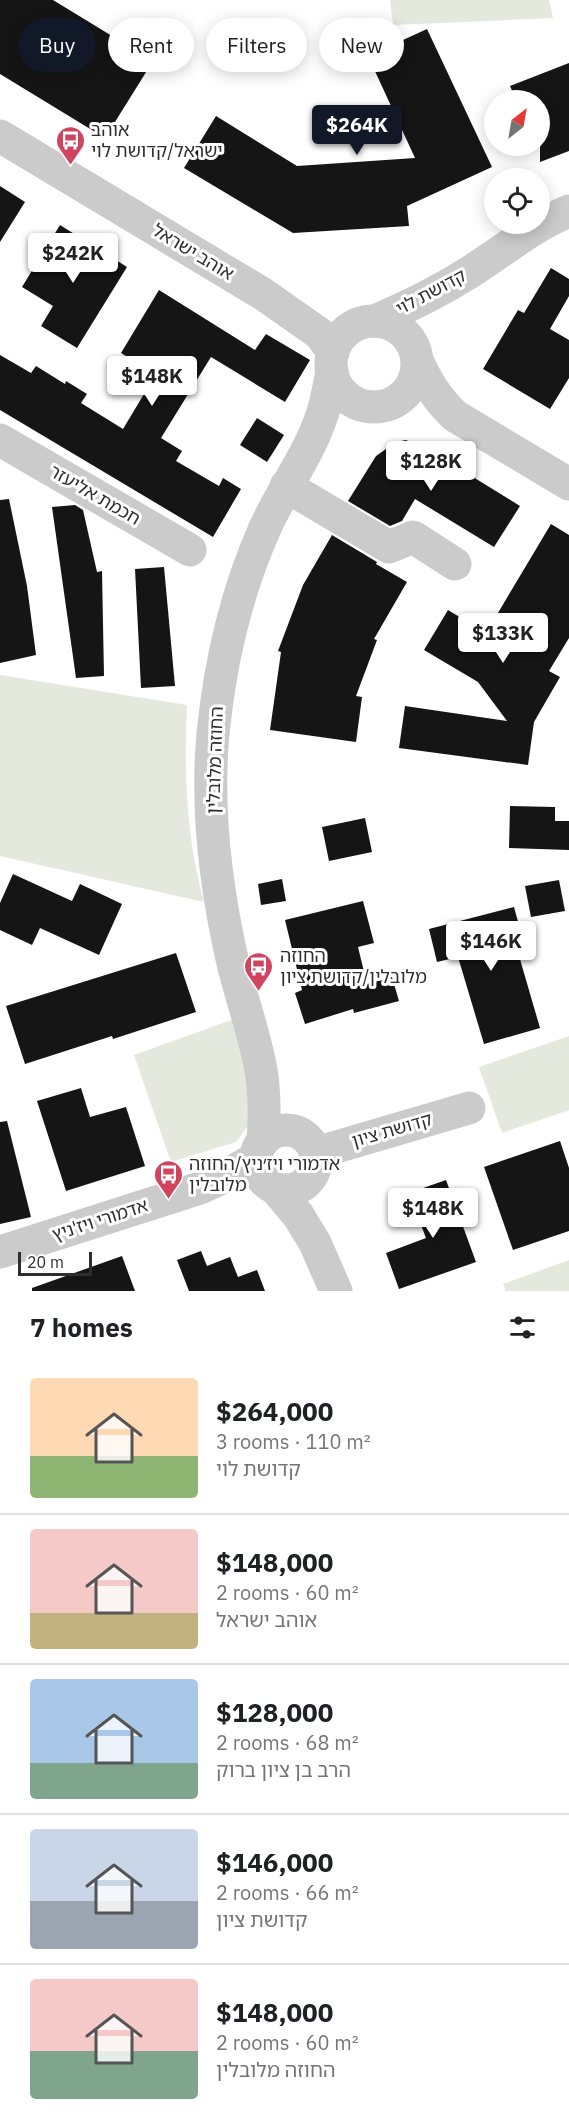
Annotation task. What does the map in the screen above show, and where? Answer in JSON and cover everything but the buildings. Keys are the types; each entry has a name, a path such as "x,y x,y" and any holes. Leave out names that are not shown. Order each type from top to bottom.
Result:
{"street":[{"name":"אוהב ישראל","path":"0,136 263,294 320,334 332,362"},
{"name":"קדושת לוי","path":"366,322 412,305 486,261 542,223 569,211"},
{"name":"קדושת לוי","path":"417,356 433,316 462,283 486,261"},
{"name":"אוהב ישראל","path":"263,294 310,313 366,322"},
{"path":"469,424 439,409 421,404 406,402 363,405 342,392 336,382 332,362 342,336 366,322 386,322 396,326 412,342 428,384 455,416 469,424 569,484"},
{"path":"382,405 402,397 411,387 417,374 417,356"},
{"name":"החוזה מלובלין","path":"332,362 322,416 312,441 291,477 256,551 237,603 224,658 213,736 212,809 222,912 259,1061 264,1108 265,1167 315,1244 336,1291"},
{"name":"החוזה מלובלין","path":"291,477 322,439 353,417 382,405"},
{"name":"חכמת אליעזר","path":"0,440 190,550"},
{"path":"291,477 389,547 413,537 455,564"},
{"name":"החוזה מלובלין","path":"259,1061 307,1155 309,1210 315,1244"},
{"name":"קדושת ציון","path":"307,1155 469,1108"},
{"path":"278,1131 307,1155 301,1187 291,1190 265,1167 278,1131"},
{"name":"אדמורי ויז'ניץ","path":"0,1252 200,1188 220,1179 265,1167"}],"shaded area":[{"path":"390,0 549,0 553,18 404,25 404,18 392,18"},
{"path":"0,675 187,705 186,755 190,829 204,902 0,856"},
{"path":"234,1019 257,1085 250,1123 236,1142 171,1162 134,1055"},
{"path":"569,1036 569,1110 502,1133 479,1067"},
{"path":"569,1260 569,1291 506,1291 503,1284"}],"place":[{"name":"אוהב ישראל/קדושת לוי","path":"70,166"},
{"name":"החוזה מלובלין/קדושת ציון","path":"259,992"},
{"name":"אדמורי ויז׳ניץ/החוזה מלובלין","path":"168,1200"}]}
